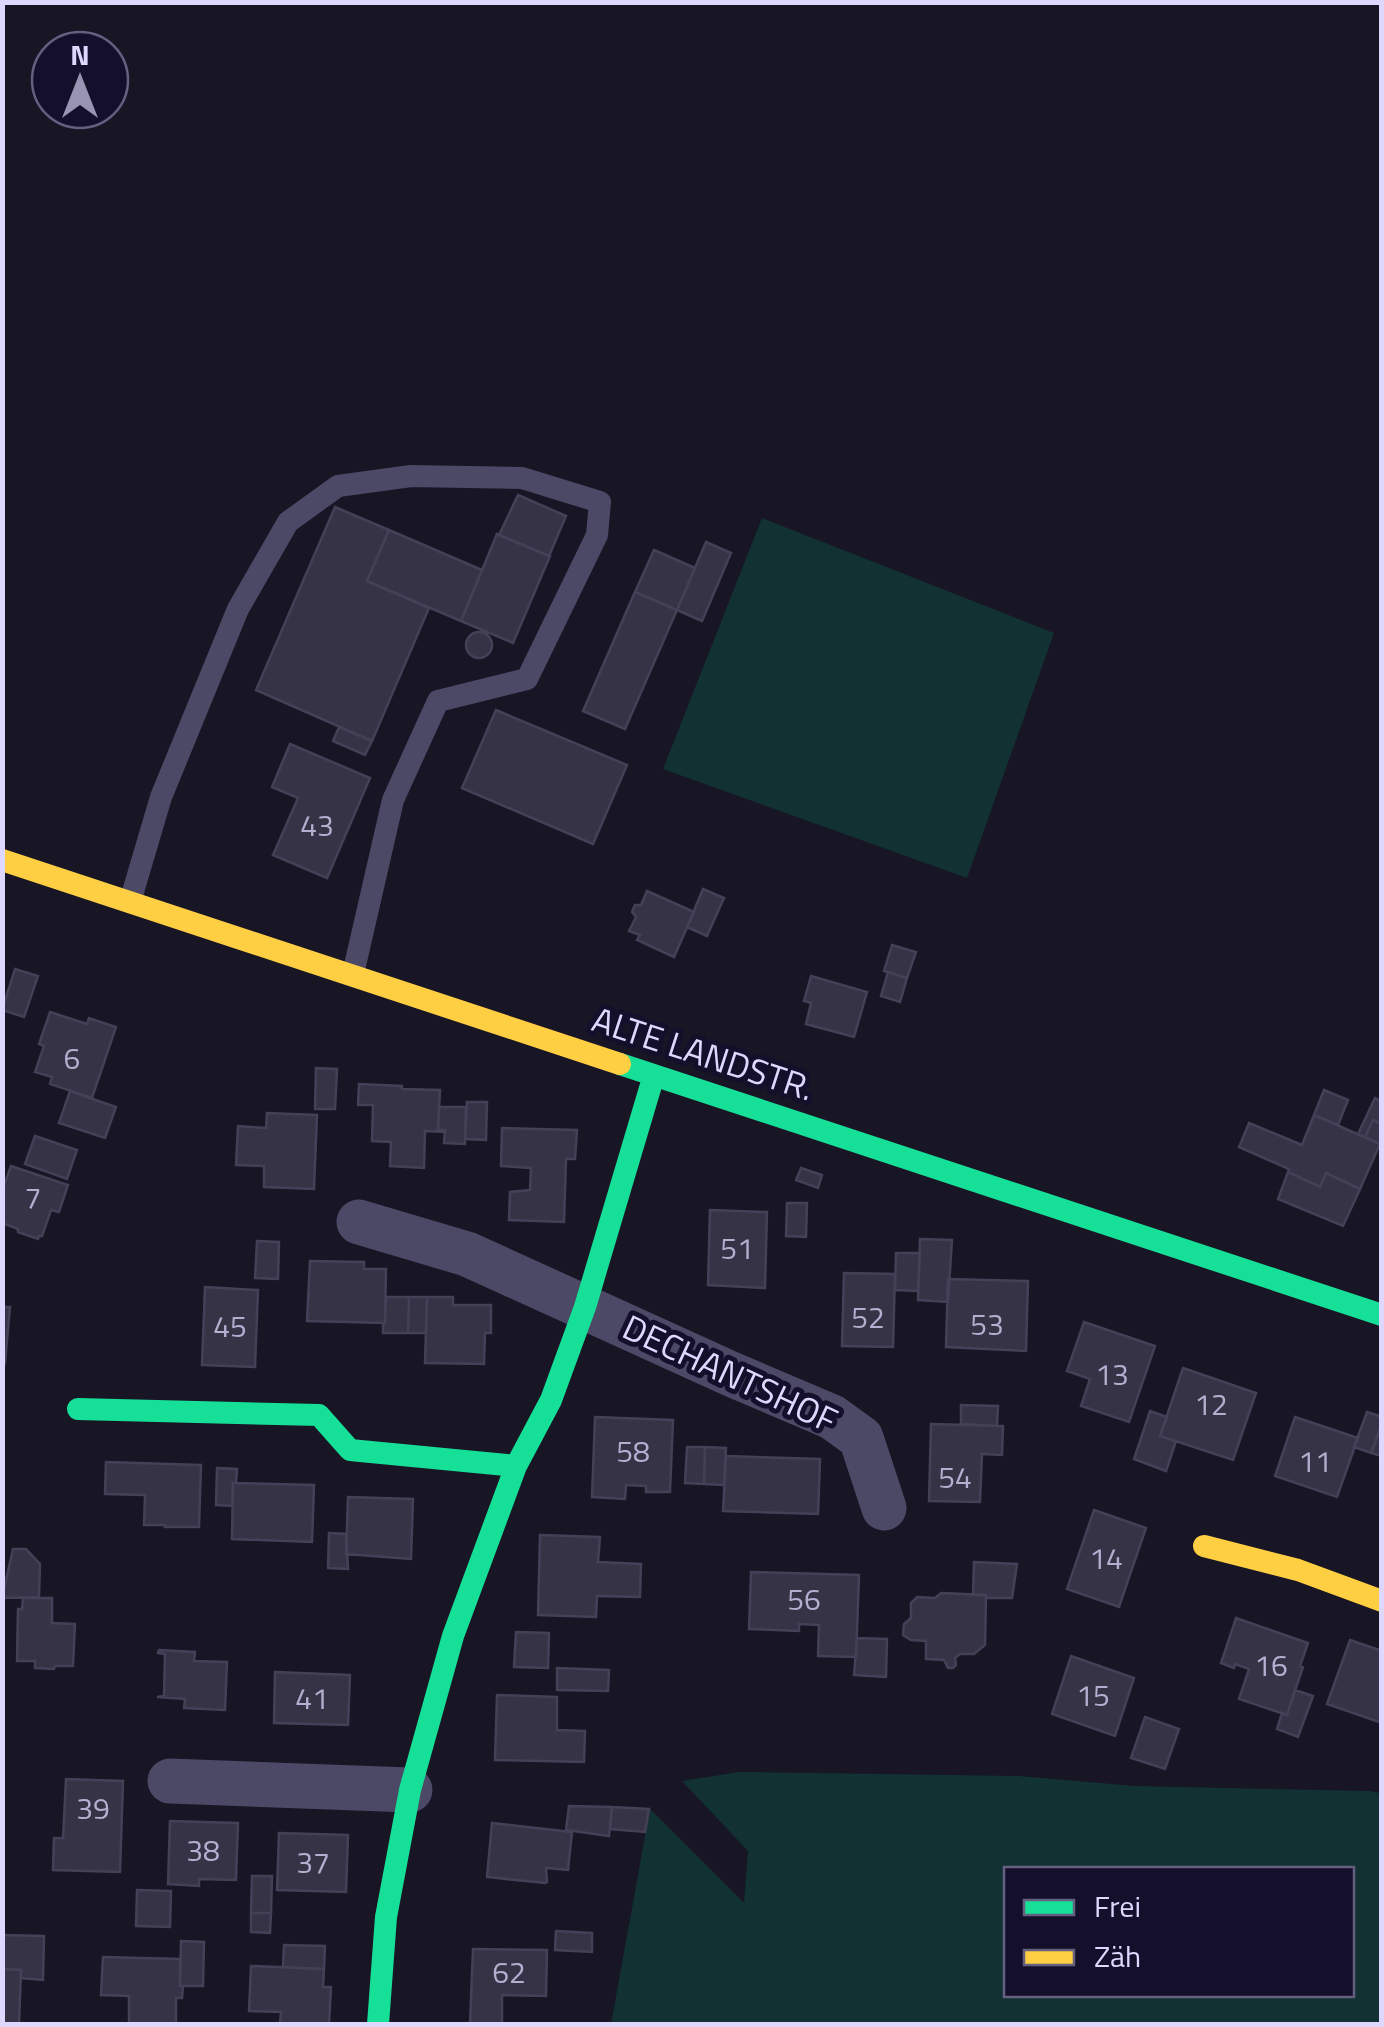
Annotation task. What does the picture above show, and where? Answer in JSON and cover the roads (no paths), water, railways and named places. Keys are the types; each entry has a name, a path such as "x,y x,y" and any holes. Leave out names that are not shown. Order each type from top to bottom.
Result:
{"street":[{"name":"ALTE LANDSTR.","path":"2,860 1382,1315"},
{"name":"DECHANTSHOF","path":"378,2024 386,1917 410,1790 453,1636 516,1466 552,1400 585,1308 654,1076"},
{"name":"DECHANTSHOF","path":"360,1222 467,1254 832,1417 861,1438 884,1508"},
{"path":"78,1409 319,1415 350,1450 516,1466"},
{"path":"1204,1546 1298,1570 1382,1601"},
{"path":"170,1781 410,1790"}],"lane":[{"path":"130,902 161,797 238,609 288,522 338,486 411,476 522,478 600,502 597,536 527,679 438,701 392,800 353,974"}]}
